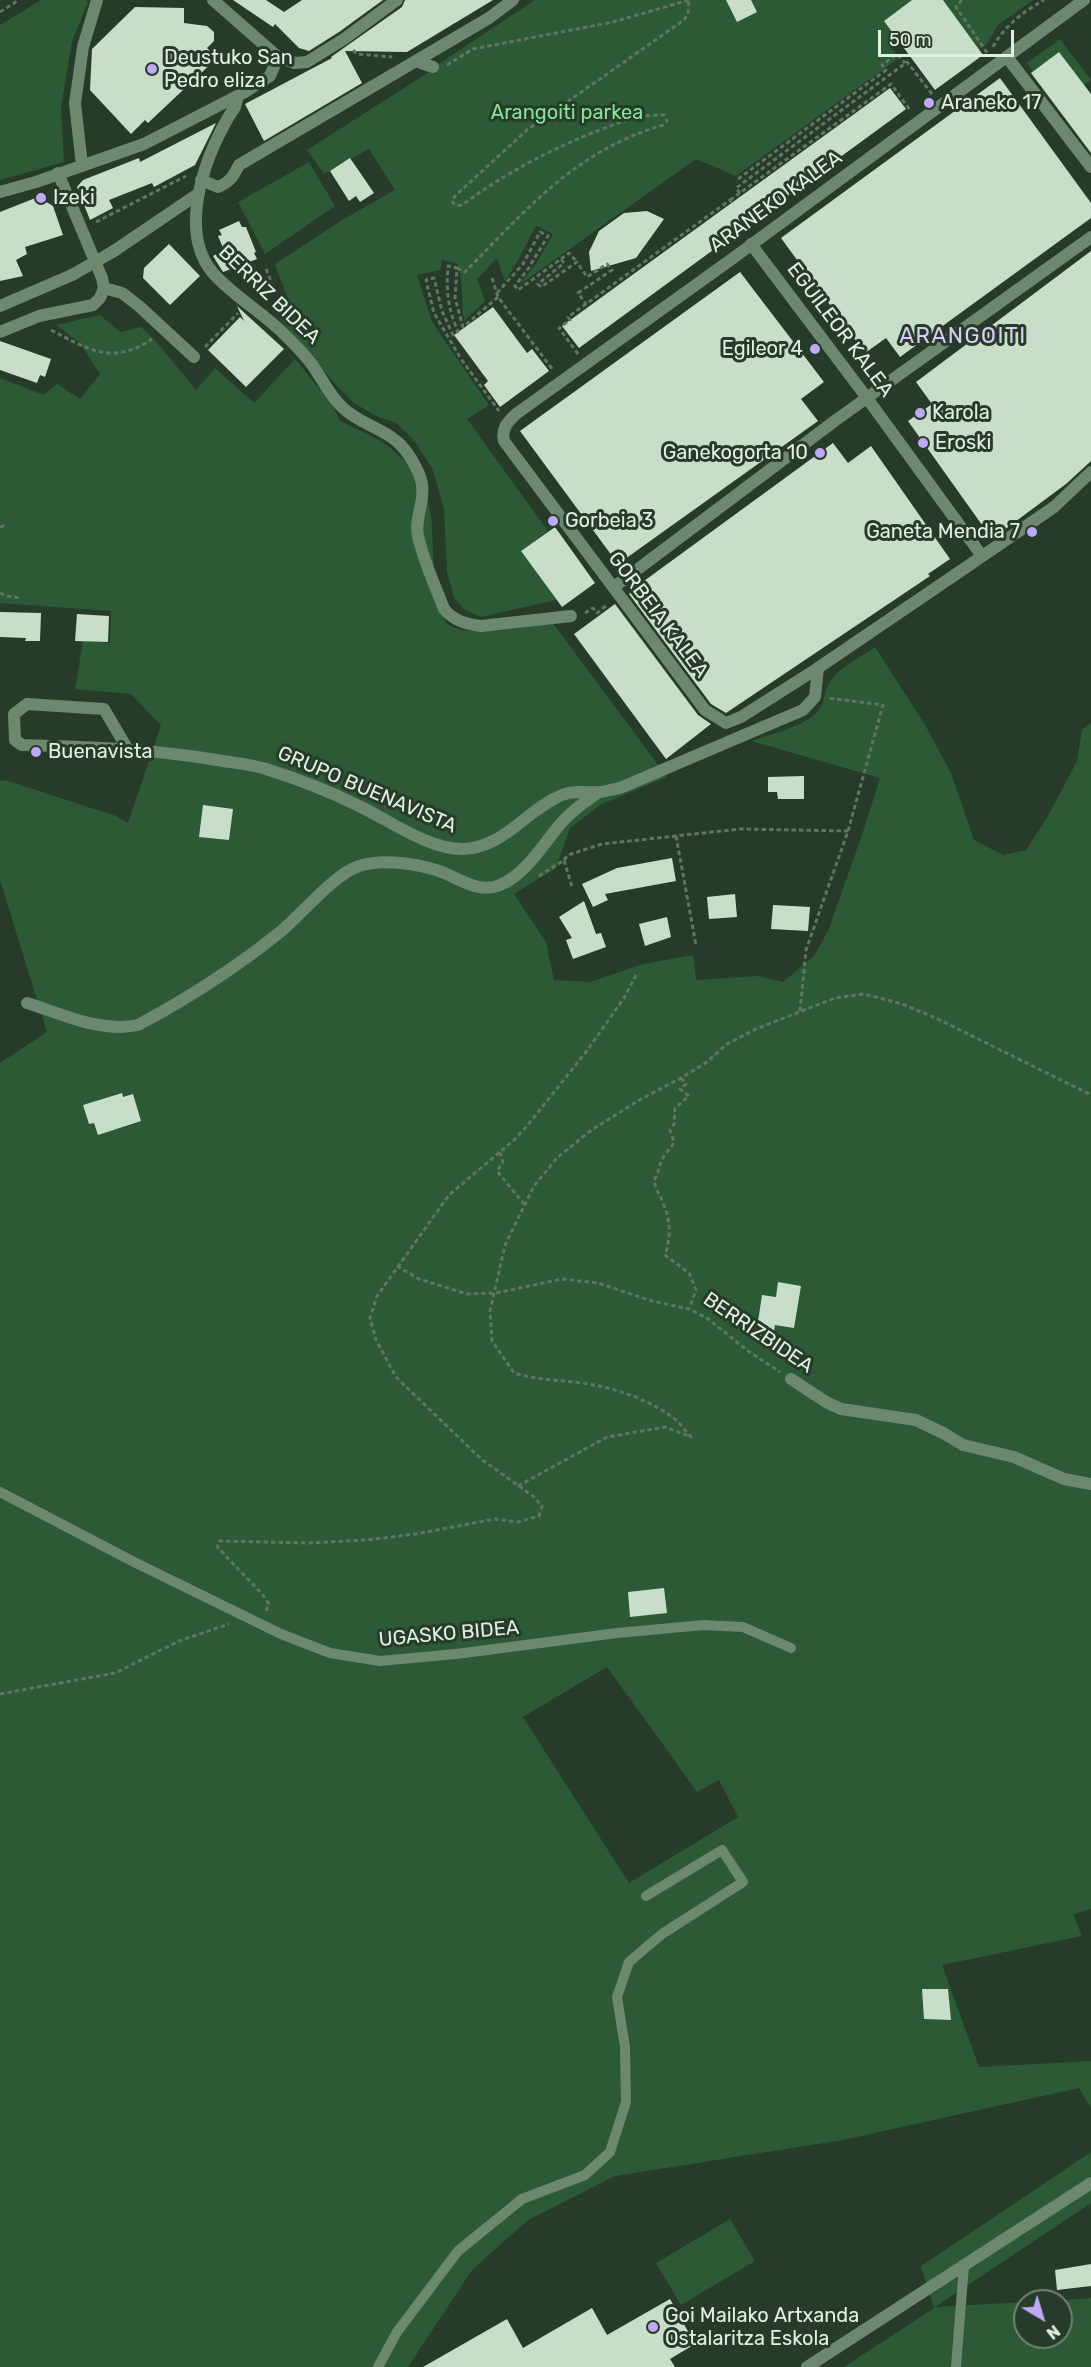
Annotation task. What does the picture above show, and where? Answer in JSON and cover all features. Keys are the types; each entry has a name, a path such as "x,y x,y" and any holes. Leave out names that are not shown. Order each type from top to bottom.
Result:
{"street":[{"path":"82,165 75,103 83,47 97,0"},
{"path":"213,0 278,57 295,63 307,62 397,0"},
{"path":"197,177 218,187 225,184 232,179 239,165 489,18 513,0"},
{"name":"ARANEKO KALEA","path":"504,441 502,434 505,425 516,414 1084,0"},
{"path":"0,192 36,182 144,144 238,96 270,76 278,57"},
{"path":"1007,57 1091,167"},
{"name":"BERRIZ BIDEA","path":"238,96 197,177 197,225 201,255 212,272 271,322 303,355 340,406 367,425 384,431 400,443 407,453 423,482 417,535 444,609 451,618 470,625 481,626 578,615"},
{"path":"0,332 39,316 93,305 100,298 104,288 102,278 58,173"},
{"path":"0,306 72,275 114,251 198,194"},
{"path":"614,588 867,398 1091,237"},
{"name":"EGUILEOR KALEA","path":"751,244 982,556"},
{"path":"104,288 122,293 196,355"},
{"path":"0,314 14,326"},
{"name":"GORBEIA KALEA","path":"504,441 705,710 721,722 726,723 741,717 818,668"},
{"path":"815,697 818,668 1054,507 1091,472"},
{"name":"GRUPO BUENAVISTA","path":"127,748 104,709 27,704 14,714 15,740 22,745 127,748 188,755 264,768 360,806 410,833 441,845 461,849 481,847 496,840 545,804 563,795 576,791 599,792 620,788 803,710 815,697"},
{"path":"27,1003 95,1025 121,1029 138,1025 244,960 281,931 343,876 358,866 400,863 438,870 483,889 500,885 531,861 549,837 576,808 599,792"},
{"name":"BERRIZBIDEA","path":"791,1379 841,1409 916,1420 963,1445 1014,1457 1064,1479 1091,1484"},
{"path":"807,2367 1091,2183"}],"lane":[{"name":"UGASKO BIDEA","path":"0,1492 134,1562 281,1634 330,1653 380,1661 704,1625 743,1627 791,1648"},
{"path":"378,2367 396,2332 458,2251 522,2199 585,2175 610,2152 626,2102 625,2047 617,1997 629,1962 662,1934 743,1882 723,1850 646,1896"},
{"path":"956,2367 964,2265"}],"path":[{"path":"0,12 19,0"},
{"path":"427,65 438,71 473,49 613,22 689,0 688,14 684,20 527,130 452,200 457,206 462,205 522,164 551,149 602,129 627,120 655,115 664,115 667,121 663,125 624,138 588,159 545,192 465,272 448,266 446,290 458,331 453,335 441,311 434,278 426,280 434,313 461,359 499,411"},
{"path":"962,0 956,7 988,55 1008,26 1024,12 1044,0"},
{"path":"357,54 394,57"},
{"path":"738,179 886,70 882,65 897,54 905,64"},
{"path":"740,193 736,188 908,62 933,96"},
{"path":"578,354 559,328 570,320 568,317 731,202 740,193 891,84 911,112"},
{"path":"92,224 197,177"},
{"path":"458,268 455,298 463,327 497,295 523,264 540,232 548,236 515,286 518,290 569,253 587,277 607,264 612,270 578,293 586,304"},
{"path":"561,259 564,263 538,284 541,288 577,262"},
{"path":"266,269 282,308 276,316"},
{"path":"492,278 497,295 554,371"},
{"path":"196,355 248,304"},
{"path":"50,330 94,352 106,355 122,353 147,343 165,329"},
{"path":"0,526 6,525"},
{"path":"0,593 21,598"},
{"path":"578,615 593,608 597,613 608,604 602,597"},
{"path":"800,1011 807,950 848,831 883,705 815,697"},
{"path":"537,877 568,855 602,844 740,829 848,831"},
{"path":"675,836 696,945"},
{"path":"564,860 572,887"},
{"path":"0,1694 115,1673 179,1641 267,1610 269,1604 263,1595 217,1546 220,1541 309,1543 366,1539 416,1534 469,1522 495,1519 518,1522 538,1515 542,1506 533,1496 481,1459 396,1377 376,1340 370,1318 377,1296 449,1195 527,1126 586,1052 624,998 636,975"},
{"path":"518,1486 607,1437 665,1427 691,1437 674,1418 654,1406 622,1393 575,1382 539,1380 514,1373 492,1341 490,1311 496,1293 505,1245 524,1204 534,1186 557,1158 590,1131 641,1099 681,1078 707,1062 727,1044 756,1029 835,998 864,994 902,1004 936,1018 1091,1095"},
{"path":"681,1078 686,1084 680,1089 689,1096 675,1108 674,1124 670,1130 674,1142 662,1160 661,1170 654,1180 655,1189 663,1203 669,1222 670,1239 665,1255 689,1273 696,1290 689,1309"},
{"path":"500,1152 503,1162 496,1171 524,1204"},
{"name":"BERRIZBIDEA","path":"397,1266 419,1279 468,1294 496,1293 562,1279 598,1283 652,1301 689,1309 707,1318 748,1351 791,1379"}],"green space":[{"path":"41,0 86,0 88,2 72,42 61,107 64,162 0,180 0,25"},
{"name":"Arangoiti parkea","path":"535,0 912,0 885,21 898,40 890,46 899,58 736,176 696,159 519,285 536,264 553,234 536,226 505,281 497,258 477,279 485,301 464,321 461,277 457,263 442,260 440,270 417,275 432,322 489,405 467,419 548,531 521,551 556,600 481,617 465,610 454,598 447,572 444,509 433,470 414,440 396,423 376,416 354,403 279,318 293,313 275,264 342,220 395,190 369,149 324,174 307,150 429,72"},
{"path":"943,0 1033,0 998,25 987,44 979,50"},
{"path":"1060,39 1091,80 1084,85 1059,52 1033,72 1027,63"},
{"path":"309,162 335,206 265,254 238,202"},
{"path":"100,315 120,332 141,327 154,339 196,390 215,368 254,403 295,359 332,404 340,421 391,448 418,480 430,508 436,591 443,617 449,625 471,631 485,631 553,623 667,777 602,804 570,828 556,868 514,894 546,942 554,980 590,982 643,964 693,955 696,980 758,976 783,982 814,956 828,931 880,778 751,741 793,727 815,714 822,704 831,679 875,647 924,723 951,773 974,840 1003,855 1026,850 1048,816 1077,761 1082,730 1091,723 1091,1909 1073,1914 1082,1936 942,1965 979,2067 1091,2061 1091,2108 1079,2088 843,2140 615,2176 528,2220 472,2270 408,2367 0,2367 0,1063 47,1032 0,880 0,781 5,780 116,816 128,823 161,725 131,694 75,689 83,641 110,643 111,611 0,603 0,378 44,395 57,384 80,399 100,374 79,342 56,325","holes":["607,1667 697,1792 719,1780 738,1817 629,1883 523,1717"]},
{"path":"1091,2152 1091,2203 935,2307 1013,2303 1013,2349 1073,2349 1073,2299 1091,2298 1091,2367 844,2367 934,2308 921,2266"},
{"path":"730,2219 755,2261 681,2305 656,2263"}],"building":[{"path":"233,0 266,0 284,12 302,0 383,0 309,51 299,48 275,24 273,27"},
{"path":"405,0 493,0 407,52 345,51 362,83 264,141 245,104 332,58 402,7"},
{"path":"726,0 751,0 757,12 737,22"},
{"path":"912,0 943,0 983,55 935,90 884,21"},
{"name":"Deustuko San Pedro eliza","path":"135,7 184,8 184,23 207,26 214,32 214,41 207,48 217,58 148,123 145,120 131,134 90,90 92,49"},
{"path":"1059,52 1091,94 1091,153 1031,73"},
{"path":"1000,78 1091,203 1091,218 900,357 886,338 865,353 781,238"},
{"path":"890,88 906,109 579,348 562,326"},
{"path":"216,123 195,165 154,187 152,183 109,200 113,208 90,220 77,187 83,180 139,158 140,162"},
{"path":"350,158 374,193 360,202 356,196 349,201 330,171"},
{"path":"38,197 53,206 63,235 25,247 27,254 16,260 23,276 0,281 0,212"},
{"path":"647,211 664,219 636,258 591,271 589,252 599,231 624,213"},
{"path":"239,221 242,227 246,227 257,259 223,272 213,256 224,250 218,236 222,235 219,230"},
{"path":"169,244 200,276 170,305 143,278 144,268"},
{"path":"1091,251 1091,461 1066,484 992,539 908,421 932,404 916,382"},
{"path":"740,272 824,382 801,399 818,421 618,564 520,431"},
{"path":"237,306 284,349 246,387 208,350 240,317 244,321"},
{"path":"493,307 527,353 532,349 549,371 500,407 484,385 488,381 454,335"},
{"path":"0,341 51,359 45,377 40,375 37,383 0,370"},
{"path":"833,443 848,463 871,446 950,559 928,574 930,576 726,713 711,704 629,594"},
{"path":"555,527 595,583 562,607 521,551"},
{"path":"615,604 698,715 711,724 666,759 574,634"},
{"path":"0,612 41,613 40,641 0,637"},
{"path":"77,614 109,616 108,642 75,641"},
{"path":"804,776 804,799 778,799 777,792 768,792 768,777"},
{"path":"203,805 233,809 229,840 199,837"},
{"path":"672,858 676,881 605,894 608,900 593,907 582,884 617,868"},
{"path":"735,894 737,917 709,919 707,897"},
{"path":"584,901 596,934 601,933 606,947 573,959 566,940 572,938 559,917"},
{"path":"773,905 810,907 808,931 771,929"},
{"path":"667,917 671,937 645,946 639,924"},
{"path":"122,1093 123,1097 133,1094 141,1121 98,1135 94,1123 89,1124 83,1105"},
{"path":"778,1282 801,1286 794,1328 775,1325 773,1338 756,1335 762,1295 776,1297"},
{"path":"664,1588 667,1613 630,1617 628,1592"},
{"path":"922,1989 948,1989 951,2020 924,2019"},
{"path":"1091,2264 1091,2286 1057,2289 1055,2270"},
{"name":"Goi Mailako Artxanda Ostalaritza Eskola","path":"670,2299 695,2344 670,2359 675,2367 423,2367 507,2319 523,2348 592,2308 607,2335"}],"place":[{"name":"Deustuko San Pedro eliza","path":"152,69"},
{"name":"Araneko 17","path":"929,103"},
{"name":"Izeki","path":"41,198"},
{"name":"Egileor 4","path":"815,349"},
{"name":"Karola","path":"920,413"},
{"name":"Eroski","path":"923,443"},
{"name":"Ganekogorta 10","path":"820,453"},
{"name":"Gorbeia 3","path":"553,521"},
{"name":"Ganeta Mendia 7","path":"1032,532"},
{"name":"Buenavista","path":"36,752"},
{"name":"Goi Mailako Artxanda Ostalaritza Eskola","path":"653,2327"}],"district":[{"name":"ARANGOITI","path":"963,337"}]}
